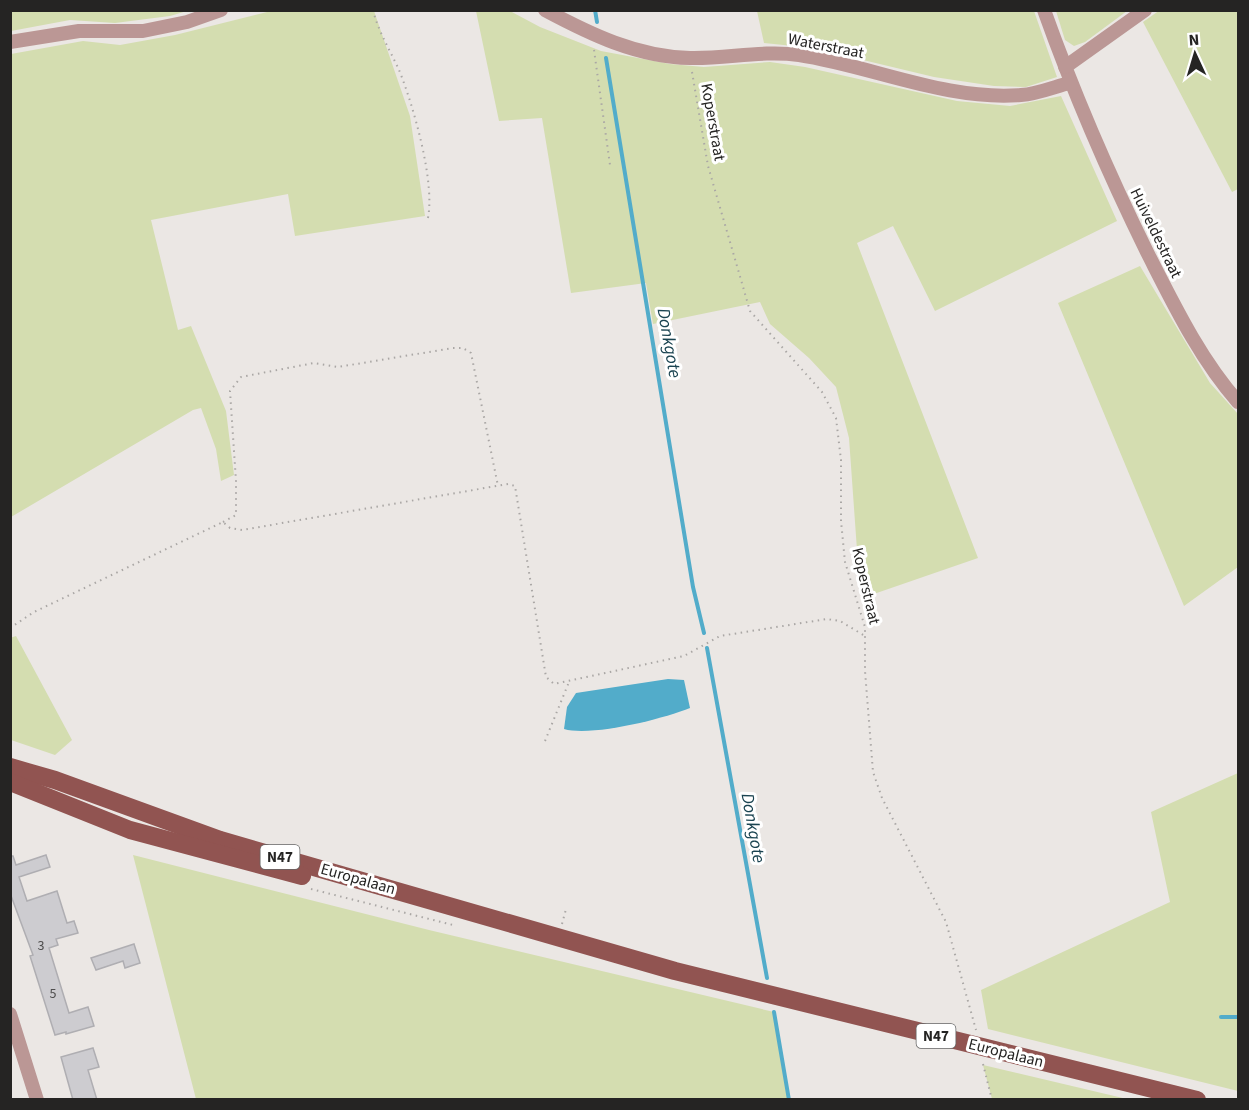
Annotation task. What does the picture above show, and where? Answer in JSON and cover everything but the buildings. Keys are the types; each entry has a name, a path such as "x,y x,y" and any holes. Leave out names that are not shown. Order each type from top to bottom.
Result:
{"main road":[{"name":"Europalaan","path":"10,767 55,780 220,840 675,971 1197,1100"},
{"name":"Europalaan","path":"10,782 130,830 642,967 675,971"}],"street":[{"path":"10,42 79,31 143,31 187,22 221,10"},
{"name":"Waterstraat","path":"545,10 592,35 642,51 690,58 743,53 798,55 976,95 1023,95 1070,83"},
{"name":"Huiveldestraat","path":"1044,10 1070,83 1121,200 1174,306 1222,383 1239,402"},
{"path":"1065,67 1145,10"},
{"path":"10,1014 37,1100"}],"path":[{"path":"373,10 409,95 421,147 431,208 427,222"},
{"path":"592,35 610,165"},
{"name":"Koperstraat","path":"690,58 708,166 750,311 822,392 836,418 841,460 841,521 845,561 857,596 865,636 873,772 882,798 946,922 964,980 992,1100"},
{"path":"10,628 34,612 236,515 230,391 241,377 314,363 338,367 463,348 471,353 498,486"},
{"path":"223,522 230,528 242,530 498,486 515,486 546,677 554,684 684,656 720,636 816,620 840,621 865,636"},
{"path":"545,741 569,682"}],"green space":[{"path":"1056,10 1127,11 1085,42 1074,46 1065,40"},
{"path":"1160,10 1238,11 1238,189 1232,192 1143,22"},
{"path":"10,11 187,11 170,16 115,23 70,20 11,31"},
{"path":"271,11 374,11 410,116 425,216 295,236 288,194 151,220 178,330 191,326 226,411 234,475 221,481 216,449 201,408 193,410 11,517 11,54 83,41 120,45 175,35"},
{"path":"476,11 510,11 540,27 601,51 670,64 704,67 770,62 805,67 957,101 1010,106 1061,96 1117,221 935,311 893,226 857,243 978,558 868,596 858,564 849,438 836,387 809,358 770,324 760,302 653,324 646,283 571,293 542,118 499,121"},
{"path":"757,11 1034,11 1057,77 1026,87 994,86 934,77 813,48 764,43"},
{"path":"1140,266 1210,383 1238,414 1238,567 1184,606 1058,303"},
{"path":"16,636 72,740 55,755 11,740 10,638"},
{"path":"1238,773 1238,1091 988,1029 981,990 1170,902 1151,812"},
{"path":"133,855 429,930 774,1012 789,1099 196,1099"},
{"path":"983,1065 1127,1099 992,1099"}],"water":[{"path":"668,679 684,680 690,708 645,722 609,729 576,731 564,729 567,707 576,693"}],"waterway":[{"name":"Donkgote","path":"595,10 597,22"},
{"name":"Donkgote","path":"606,58 693,587 704,633"},
{"name":"Donkgote","path":"707,648 767,978"},
{"name":"Donkgote","path":"774,1012 789,1100"},
{"path":"1221,1017 1238,1017"}]}
